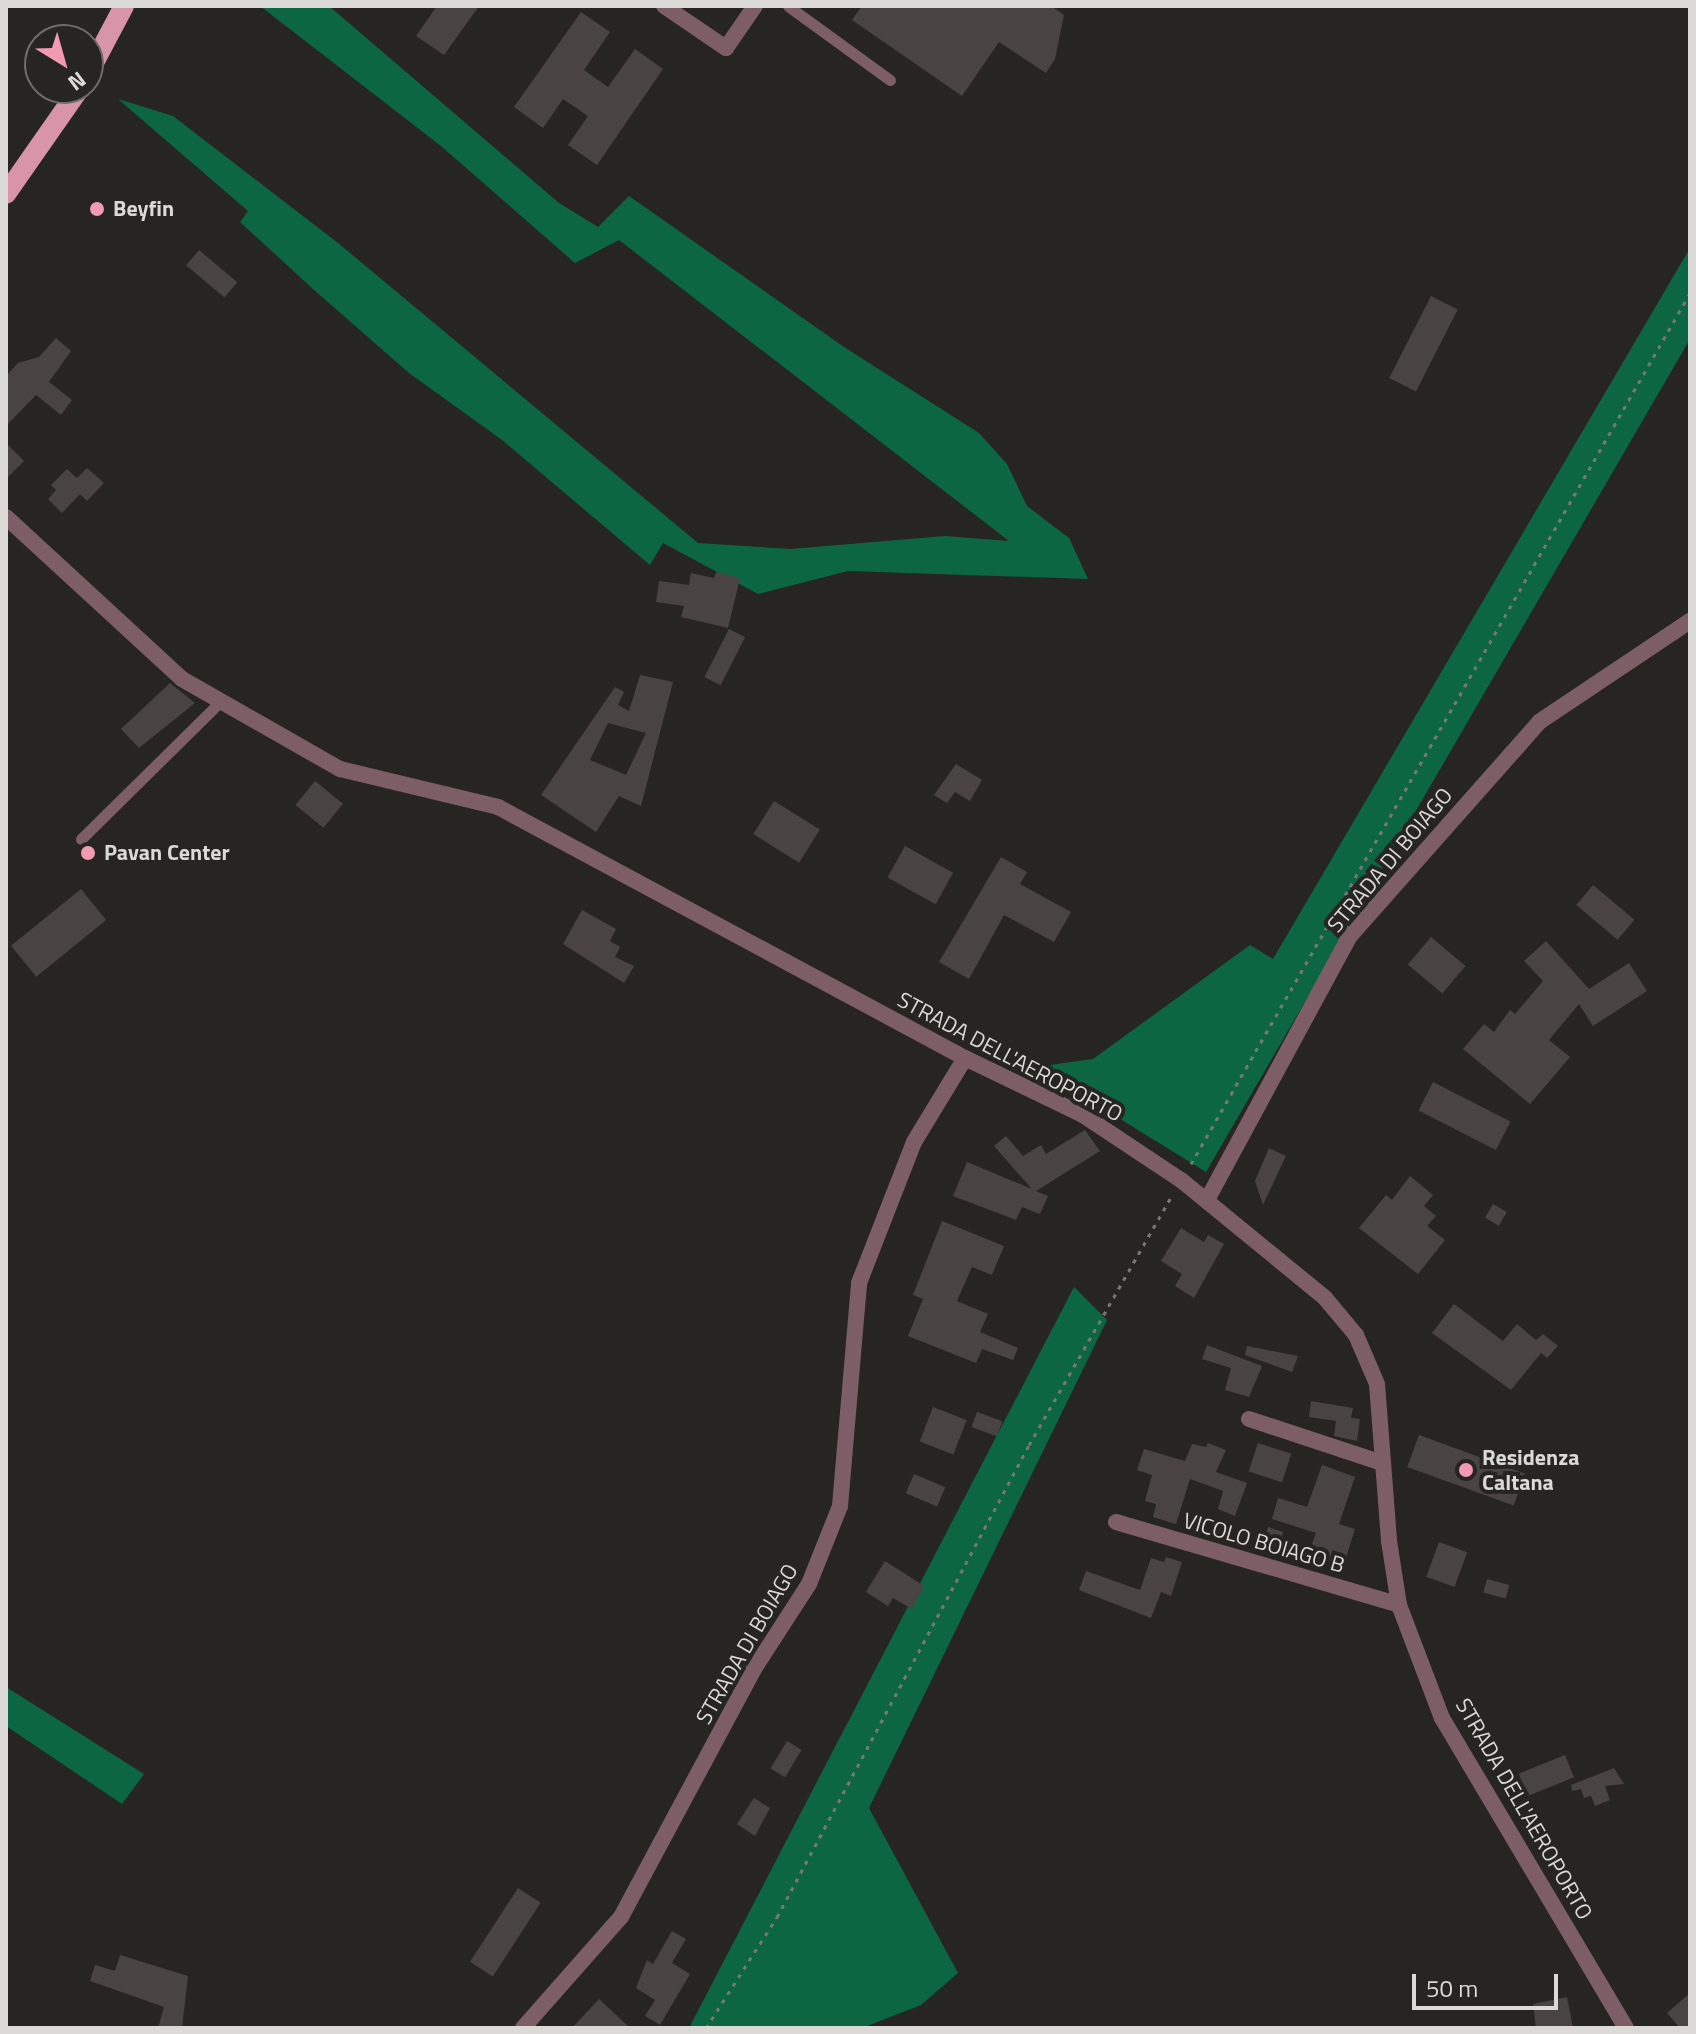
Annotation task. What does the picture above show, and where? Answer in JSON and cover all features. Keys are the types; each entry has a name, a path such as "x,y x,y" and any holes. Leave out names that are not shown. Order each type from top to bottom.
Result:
{"main road":[{"path":"104,44 124,6"},
{"path":"6,194 69,104"}],"street":[{"path":"664,6 726,48 755,6"},
{"name":"STRADA DELL'AEROPORTO","path":"6,517 182,679 340,769 498,807 965,1058 1083,1115 1184,1175 1207,1200 1325,1298 1356,1335 1377,1384 1382,1463 1399,1605 1442,1718 1626,2028"},
{"name":"STRADA DI BOIAGO","path":"1207,1200 1350,936 1539,722 1690,621"},
{"name":"STRADA DI BOIAGO","path":"523,2028 621,1917 754,1669 809,1584 840,1506 859,1283 914,1142 965,1058"},
{"path":"1249,1419 1382,1463"},
{"name":"VICOLO BOIAGO B","path":"1116,1522 1399,1605"}],"lane":[{"path":"788,6 802,10 890,80"},
{"path":"81,839 221,701"}],"path":[{"path":"706,2028 777,1917 1029,1445 1690,293"}],"green space":[{"path":"260,6 329,6 559,203 598,227 629,196 844,347 979,433 1007,464 1027,506 1069,538 1088,579 848,571 758,594 663,543 650,565 502,440 409,373 313,289 240,222 248,211 118,99 173,116 338,243 698,543 791,549 945,536 1009,541 619,240 575,263 441,146"},
{"path":"1690,248 1690,339 1206,1172 1057,1080 1050,1065 1093,1059 1250,945 1273,959"},
{"path":"1074,1287 1107,1320 869,1808 958,1973 921,2005 862,2028 689,2028"},
{"path":"6,1687 144,1774 122,1804 6,1726"}],"building":[{"path":"437,6 479,6 444,55 416,36"},
{"path":"862,6 1051,6 1064,15 1055,59 1046,73 999,42 962,96 852,20"},
{"path":"581,12 610,32 584,70 608,87 635,49 663,69 597,165 568,145 588,116 563,99 543,128 514,107"},
{"path":"199,250 237,282 224,297 186,265"},
{"path":"1431,296 1458,310 1416,392 1389,378"},
{"path":"56,338 71,351 49,382 72,400 61,415 36,395 6,426 6,376 18,363 39,357"},
{"path":"6,443 24,461 6,479"},
{"path":"87,468 104,483 87,501 80,494 62,513 48,499 56,490 51,485 67,469 77,478"},
{"path":"716,572 740,578 728,628 681,617 684,606 656,602 659,581 689,585 691,573 714,578"},
{"path":"729,629 745,637 721,685 704,677"},
{"path":"640,675 673,682 641,806 619,796 596,832 541,795 615,687 624,692 618,705 629,711","holes":["608,723 646,733 626,775 590,760"]},
{"path":"170,683 195,703 139,748 121,729"},
{"path":"956,764 982,780 970,801 955,792 947,803 934,795"},
{"path":"315,781 343,804 323,828 295,805"},
{"path":"774,801 820,830 799,863 753,834"},
{"path":"905,846 953,873 936,904 888,877"},
{"path":"1001,857 1027,872 1020,884 1071,912 1054,942 1004,915 969,979 939,962"},
{"path":"1593,885 1634,920 1618,940 1576,905"},
{"path":"81,889 106,920 36,977 11,946"},
{"path":"582,910 616,929 610,941 620,947 615,957 634,966 624,983 563,944"},
{"path":"1431,937 1465,966 1442,994 1408,965"},
{"path":"1546,941 1589,989 1629,963 1647,991 1593,1026 1579,1004 1549,1040 1570,1057 1530,1104 1463,1049 1484,1024 1494,1032 1510,1010 1515,1014 1543,981 1524,961"},
{"path":"1433,1082 1511,1121 1496,1150 1418,1111"},
{"path":"1085,1130 1100,1151 1036,1191 1048,1196 1040,1214 1022,1207 1016,1220 953,1196 967,1162 1032,1189 994,1146 1006,1136 1023,1156 1041,1145 1046,1154"},
{"path":"1269,1148 1286,1156 1263,1205 1255,1181"},
{"path":"1410,1176 1433,1195 1424,1206 1436,1216 1427,1226 1445,1240 1418,1274 1359,1228 1386,1195 1392,1200"},
{"path":"1493,1204 1507,1212 1499,1226 1485,1218"},
{"path":"942,1221 1004,1246 992,1275 972,1267 957,1301 988,1314 980,1332 1018,1348 1013,1360 982,1349 976,1363 908,1336 923,1299 913,1295"},
{"path":"1181,1228 1204,1242 1208,1235 1224,1244 1194,1298 1175,1286 1182,1274 1161,1261"},
{"path":"1454,1304 1503,1341 1517,1324 1536,1340 1543,1334 1558,1346 1547,1358 1541,1353 1511,1390 1432,1333"},
{"path":"1207,1345 1262,1366 1249,1397 1225,1390 1231,1368 1202,1359"},
{"path":"1247,1346 1298,1356 1292,1372 1245,1355"},
{"path":"1311,1401 1353,1408 1351,1418 1360,1419 1357,1441 1334,1436 1336,1421 1309,1417"},
{"path":"933,1407 967,1420 953,1454 920,1442"},
{"path":"977,1412 1002,1421 997,1436 972,1427"},
{"name":"Residenza Caltana","path":"1419,1435 1525,1474 1514,1506 1407,1467"},
{"path":"1208,1443 1226,1450 1216,1472 1247,1483 1235,1516 1218,1509 1223,1491 1190,1479 1176,1524 1153,1517 1156,1504 1145,1501 1152,1475 1137,1470 1144,1449 1185,1461 1192,1444 1206,1447"},
{"path":"1258,1443 1291,1454 1282,1482 1249,1472"},
{"path":"1322,1465 1355,1477 1339,1524 1355,1529 1343,1567 1308,1555 1316,1533 1272,1519 1278,1498 1307,1507"},
{"path":"914,1474 945,1487 937,1507 906,1493"},
{"path":"1268,1527 1283,1532 1278,1547 1263,1542"},
{"path":"1439,1542 1467,1552 1455,1587 1426,1577"},
{"path":"1166,1557 1182,1562 1171,1596 1161,1592 1151,1618 1079,1590 1086,1571 1140,1590 1151,1558 1164,1562"},
{"path":"885,1561 924,1586 912,1609 893,1598 888,1606 866,1592"},
{"path":"1487,1579 1509,1585 1506,1598 1483,1593"},
{"path":"787,1741 802,1750 785,1777 771,1768"},
{"path":"1565,1755 1574,1777 1528,1796 1519,1774"},
{"path":"1614,1768 1624,1784 1605,1786 1610,1800 1595,1806 1591,1796 1584,1798 1581,1789 1572,1791 1571,1785"},
{"path":"754,1798 770,1808 755,1836 737,1824"},
{"path":"518,1888 541,1903 493,1977 470,1962"},
{"path":"672,1931 686,1939 672,1963 690,1974 660,2025 645,2016 655,2000 636,1988 647,1960 653,1964"},
{"path":"120,1955 188,1976 182,2028 158,2028 164,2007 90,1981 95,1965 115,1971"},
{"path":"1690,1993 1690,2028 1680,2028 1667,2013"},
{"path":"1567,1997 1573,2028 1536,2028 1533,2004"},
{"path":"599,1999 630,2028 572,2028"}],"place":[{"name":"Beyfin","path":"97,209"},
{"name":"Pavan Center","path":"88,853"},
{"name":"Residenza Caltana","path":"1466,1470"}]}
